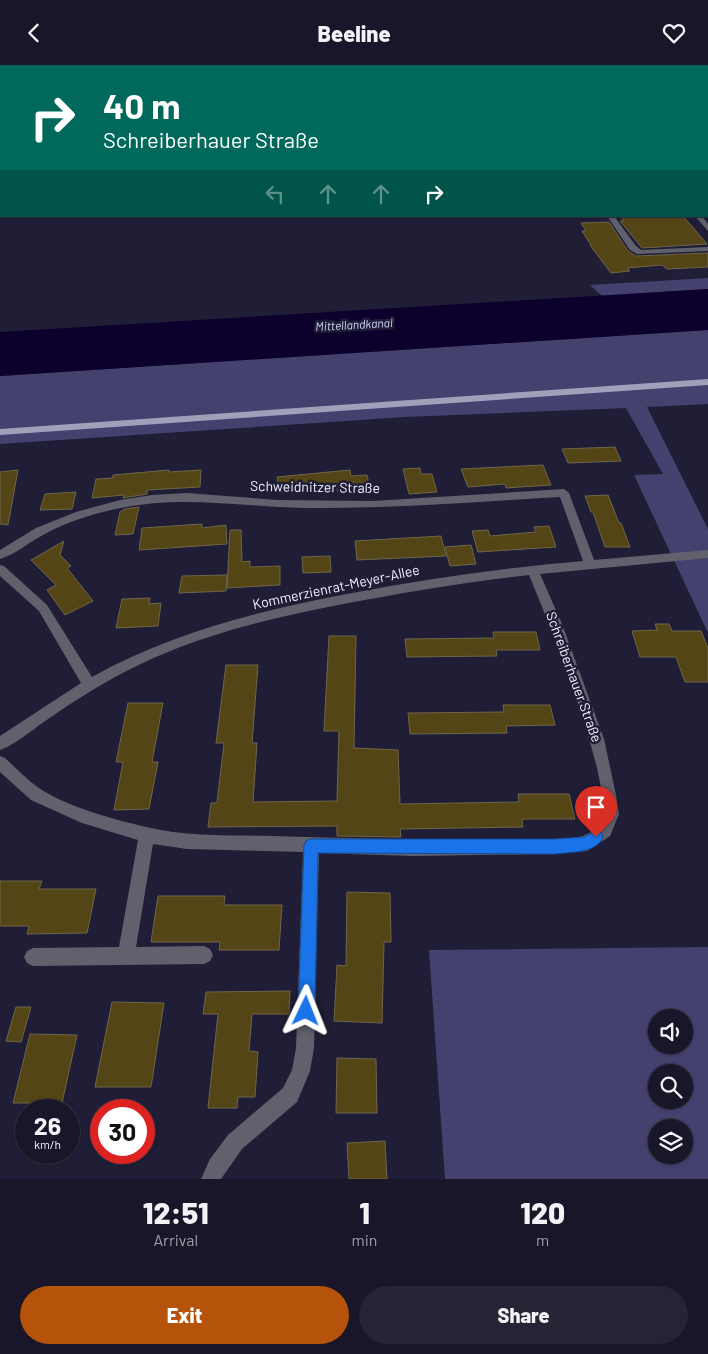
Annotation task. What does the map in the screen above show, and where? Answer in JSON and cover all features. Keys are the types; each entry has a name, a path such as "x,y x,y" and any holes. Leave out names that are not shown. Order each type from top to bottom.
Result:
{"main road":[{"path":"0,432 708,382"}],"street":[{"path":"611,217 633,248 640,252 708,249"},
{"path":"699,217 708,229"},
{"name":"Schweidnitzer Straße","path":"0,555 40,531 80,515 120,504 152,499 187,497 277,504 373,505 564,493 590,564"},
{"name":"Kommerzienrat-Meyer-Allee","path":"0,744 37,717 90,686 151,654 220,627 391,589 590,564 708,554"},
{"path":"0,569 43,608 90,686"},
{"name":"Schreiberhauer Straße","path":"0,763 36,795 82,816 146,835 187,841 311,846 554,847 587,843 605,831 611,814 609,795 597,739 576,676 533,571"},
{"path":"126,955 146,835"},
{"path":"211,1179 217,1166 236,1142 290,1095 300,1071 305,1048 311,846"},
{"path":"33,957 204,955"}],"shaded area":[{"path":"708,278 708,289 602,296 590,285"},
{"path":"708,330 708,404 647,407 708,529 708,633 634,475 663,474 626,408 406,417 0,444 0,376"},
{"path":"708,947 708,1179 445,1179 429,950"}],"water":[{"name":"Mittellandkanal","path":"708,289 708,330 0,376 0,332"}],"building":[{"path":"621,217 684,217 707,244 642,248 620,221 624,221"},
{"path":"609,222 628,251 636,256 708,253 708,267 667,269 662,265 627,268 630,271 611,273 590,245 582,231 586,231 581,223"},
{"path":"615,447 621,461 568,463 562,449"},
{"path":"543,465 551,485 506,488 505,484 468,487 461,469"},
{"path":"420,468 421,474 432,474 437,492 409,494 403,469"},
{"path":"18,470 8,525 0,524 0,472"},
{"path":"169,470 169,472 201,470 200,487 147,490 147,494 123,498 124,495 92,498 96,479 113,478 113,475"},
{"path":"350,470 351,476 367,475 370,489 338,492 337,488 279,493 277,477"},
{"path":"76,492 72,509 40,510 45,494"},
{"path":"608,495 630,547 605,547 593,512 591,512 585,496"},
{"path":"139,507 133,534 115,535 120,512 125,509"},
{"path":"202,524 202,528 226,525 227,544 139,550 142,528"},
{"path":"549,526 556,547 478,552 472,531 488,530 490,536 536,532 534,527"},
{"path":"230,530 241,530 242,562 250,561 250,567 280,566 280,585 227,588"},
{"path":"441,536 446,556 357,560 355,541"},
{"path":"64,541 60,555 71,566 67,568 93,601 65,615 47,590 56,585 31,560"},
{"path":"471,545 476,564 450,566 445,547"},
{"path":"330,556 331,572 303,573 302,557"},
{"path":"227,575 226,591 179,593 182,576"},
{"path":"150,598 149,604 161,603 158,626 116,628 122,599"},
{"path":"655,624 669,624 672,631 701,631 708,648 708,682 685,682 676,657 640,657 632,631 657,630"},
{"path":"493,632 536,632 540,650 496,650 497,656 407,657 405,639 494,638"},
{"path":"329,636 356,636 354,748 398,750 400,804 519,802 518,794 569,794 575,819 522,819 523,827 400,829 401,837 337,836 337,826 208,827 211,803 217,803 224,743 216,743 226,665 258,665 252,743 257,743 253,802 337,801 339,731 324,731"},
{"path":"128,703 163,703 152,762 158,762 149,809 114,810 123,762 116,762"},
{"path":"503,705 550,705 555,725 506,726 507,733 410,734 408,713 504,712"},
{"path":"0,881 42,881 39,889 96,889 87,933 27,934 29,926 0,926"},
{"path":"347,892 390,893 391,942 384,942 382,1023 334,1021 337,965 346,966"},
{"path":"158,896 225,896 224,905 282,905 279,950 219,950 220,942 151,942"},
{"path":"290,991 289,1014 252,1014 249,1051 258,1052 255,1097 238,1097 237,1108 208,1108 218,1014 203,1014 206,992"},
{"path":"112,1002 164,1003 151,1087 95,1087"},
{"path":"16,1007 31,1007 21,1042 6,1041"},
{"path":"30,1034 77,1035 63,1099 15,1099 15,1103 13,1103"},
{"path":"337,1058 376,1059 377,1113 336,1113"},
{"path":"385,1141 387,1179 349,1179 347,1143"}],"route":[{"path":"306,1011 311,846 414,848 554,847 587,843 596,837"}]}
